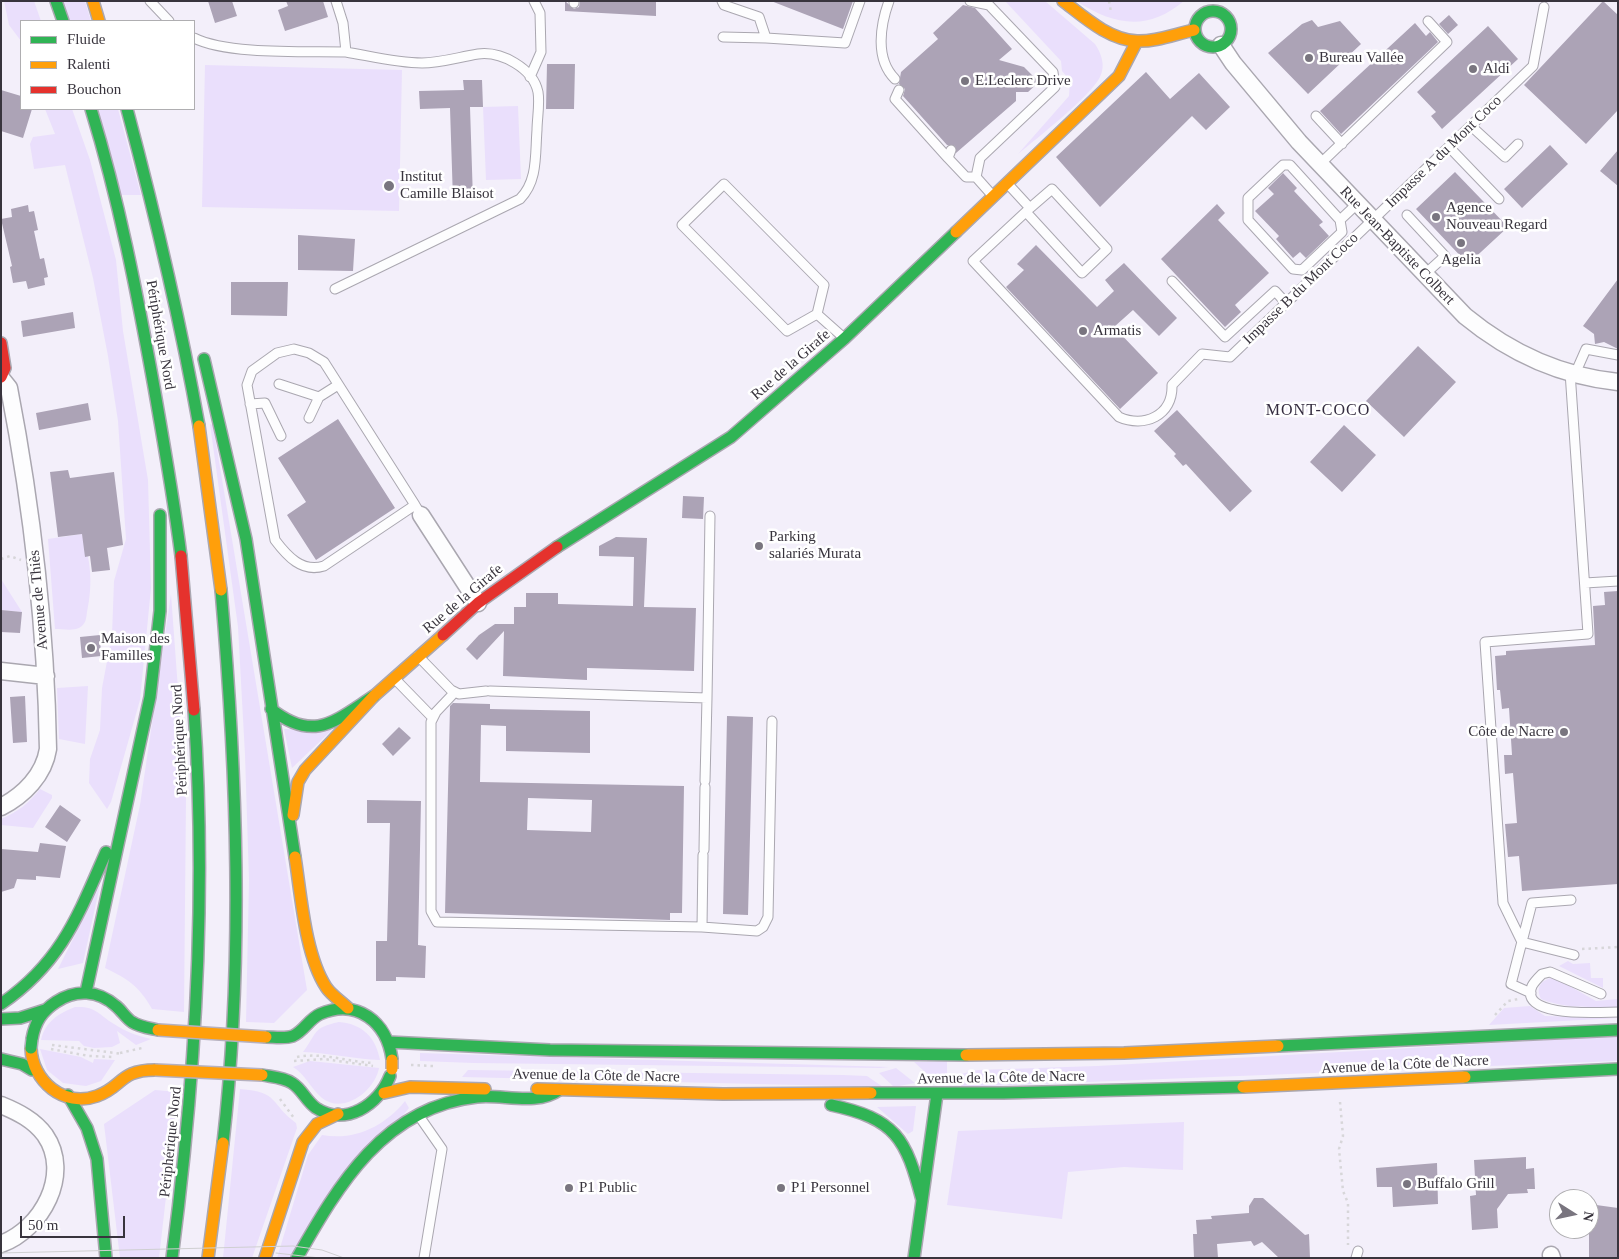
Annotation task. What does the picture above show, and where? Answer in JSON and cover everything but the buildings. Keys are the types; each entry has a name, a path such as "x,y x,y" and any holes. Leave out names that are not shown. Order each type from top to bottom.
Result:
{"main road":[{"path":"56,1 63,20"},
{"path":"93,1 99,20"},
{"path":"1063,1 1079,14 1114,35 1137,42 1194,30"},
{"path":"1217,6 1226,16 1231,26 1229,37 1221,45 1215,47 1204,45 1196,36 1194,30 1198,18 1217,6"},
{"name":"Rue de la Girafe","path":"374,696 478,603 565,542 731,437 845,338 1119,76 1127,57 1137,42"},
{"name":"Périphérique Nord","path":"90,110 133,268 172,492 189,634 198,784 199,910 196,1042 172,1258"},
{"name":"Périphérique Nord","path":"127,110 147,179 191,378 207,481 225,635 235,784 236,907 232,1045 208,1258"},
{"path":"147,179 164,200"},
{"path":"1,343 5,368 1,378"},
{"path":"200,343 233,477 246,539 290,829 311,953 318,974 327,989 348,1008 372,1019 388,1042 392,1064 384,1093"},
{"path":"148,349 154,456"},
{"path":"86,992 132,791 150,697 160,611 160,505"},
{"path":"272,709 287,722 307,729 327,725 374,696"},
{"path":"290,829 296,806 298,782 305,770 374,696"},
{"path":"1,1004 25,989 41,974 58,953 78,915 132,791"},
{"path":"1,1020 20,1018 45,1010 72,993 86,992 109,1000 132,1022 142,1027 158,1030 291,1037 319,1014 348,1008"},
{"path":"32,1070 30,1062 36,1023 45,1010"},
{"name":"Avenue de la Côte de Nacre","path":"388,1042 540,1049 881,1056 1124,1053 1618,1030"},
{"path":"971,1067 1084,1063 1124,1053"},
{"path":"881,1056 904,1065"},
{"name":"Avenue de la Côte de Nacre","path":"1,1059 22,1064 32,1070 45,1086 68,1095 94,1097 112,1088 129,1074 142,1070 262,1076 290,1081 315,1107 323,1112 338,1114 352,1114 366,1108 384,1093 410,1087 723,1094 937,1094 1251,1087 1615,1069"},
{"path":"914,1258 937,1094 950,1080"},
{"path":"926,1083 937,1094"},
{"path":"297,1258 350,1174 369,1150 389,1131 417,1113 454,1101 475,1097 548,1097 559,1090"},
{"path":"723,1094 854,1109 879,1119 893,1129 904,1143 914,1166 922,1200"},
{"path":"68,1095 88,1128 92,1143 98,1174 106,1258"},
{"path":"265,1258 303,1142 311,1128 320,1121 338,1114"}],"street":[{"name":"Rue Jean-Baptiste Colbert","path":"1221,45 1233,63 1320,164 1465,316 1486,333 1536,362 1572,373 1618,382"},
{"name":"Avenue de Thiès","path":"1,378 10,388 35,549 46,676 47,756 32,784 19,796 1,807"},
{"path":"418,510 478,603"},
{"path":"1,671 46,676"},
{"path":"1,1105 21,1113 39,1128 51,1147 55,1170 52,1192 44,1208 33,1223 15,1238 1,1244"}],"lane":[{"path":"150,1 168,20"},
{"path":"336,1 343,23 346,52"},
{"path":"530,76 542,52 540,13 534,1"},
{"path":"722,1 724,5 759,17 766,38"},
{"path":"723,37 845,43 860,1"},
{"path":"889,1 884,23 881,57 886,68 895,79"},
{"path":"970,1 990,5 1053,72 1056,87 980,158 976,177"},
{"name":"Impasse A du Mont Coco","path":"1373,220 1533,66 1544,8"},
{"path":"1320,164 1447,42 1428,20"},
{"path":"195,39 205,44 226,47 346,52 421,63 481,54 501,57 521,66 530,76 538,92 538,102 534,177 529,190 520,198 335,289"},
{"path":"898,90 895,99 950,154 966,177 976,177 993,196"},
{"path":"1316,116 1342,144"},
{"path":"1471,126 1505,157 1518,144"},
{"path":"1449,147 1499,199"},
{"path":"1283,165 1290,165 1340,220 1342,232 1302,270 1293,269 1248,220 1248,198 1283,165"},
{"path":"1007,183 1028,210 1082,273 1108,249 1052,189 1028,210"},
{"path":"724,184 824,285 818,314 788,331 682,225 724,184"},
{"path":"1340,220 1357,204"},
{"name":"Impasse B du Mont Coco","path":"1028,210 973,260 1119,417 1131,422 1150,420 1167,405 1172,393 1172,385 1202,354 1230,357 1373,220"},
{"path":"1407,215 1445,256 1424,275"},
{"path":"1172,280 1225,337 1275,291 1286,303"},
{"path":"818,314 845,338"},
{"path":"1574,955 1522,942 1503,903 1485,642 1588,634 1572,373 1586,348 1618,355"},
{"path":"294,349 309,353 324,362 418,510 324,566 315,569 304,566 286,555 275,540 250,404 247,385 252,370 277,353 294,349"},
{"path":"279,384 319,397"},
{"path":"308,418 319,397 338,385"},
{"path":"250,404 265,403 281,436"},
{"path":"702,927 710,516"},
{"path":"1584,583 1618,581"},
{"path":"418,656 459,694 488,691 707,698"},
{"path":"394,678 433,718"},
{"path":"455,692 436,712 433,718 431,911 437,922 702,927 757,931 763,927 768,917 772,721"},
{"path":"1531,993 1511,984 1532,903 1571,900"},
{"path":"1601,994 1550,972 1542,974 1532,986 1531,993 1533,999 1543,1008 1559,1011 1618,1012"},
{"path":"417,1113 442,1149 424,1258"}],"path":[{"path":"1109,1 1112,17"},
{"path":"1,559 10,556 27,562"},
{"path":"1574,955 1579,950 1618,947"},
{"path":"114,1057 89,1056 50,1047 119,1053 148,1046"},
{"path":"288,1062 324,1059 348,1064 377,1065 348,1062 323,1055 302,1056"},
{"path":"1340,1100 1343,1136 1340,1149 1343,1191 1348,1203 1348,1250"}],"shaded area":[{"path":"4,1 34,1 41,20 20,20 20,40 9,25"},
{"path":"63,1 85,1 91,20 69,20"},
{"path":"1005,1 1045,1 1095,44 1103,64 1100,77 1086,95 1063,117 1018,154 1069,96 1070,80 1062,71 1061,61"},
{"path":"1076,1 1184,1 1157,17 1144,21 1130,22 1104,15"},
{"path":"205,65 402,70 399,211 202,207"},
{"path":"518,106 521,179 486,180 483,107"},
{"path":"45,110 72,110 90,160 116,260 123,331 148,480 151,588 140,700 111,802 107,809 89,783 90,759 100,730 102,688 112,635 114,581 126,539 118,421 93,278 65,165 34,169 30,144 33,137 55,134"},
{"path":"97,110 118,110 141,195 121,195"},
{"path":"210,424 213,425 307,990 274,1023 246,1022 249,880 238,627"},
{"path":"82,534 90,572 90,591 86,619 83,625 77,629 55,629 48,539"},
{"path":"1,579 22,612 1,610"},
{"path":"171,594 186,798 184,1012 152,1009 142,994 132,984 105,968 140,805"},
{"path":"88,686 85,744 59,739 57,688"},
{"path":"284,729 332,730 292,768"},
{"path":"40,789 52,795 52,798 33,828 1,825 1,819 23,807"},
{"path":"100,885 83,963 58,969"},
{"path":"1568,961 1573,964 1590,963 1591,978 1603,978 1603,988 1559,966"},
{"path":"1550,978 1557,979 1596,1001 1618,999 1618,1007 1569,1006 1541,999 1540,986"},
{"path":"1530,1006 1545,1016 1618,1018 1489,1025 1504,1008"},
{"path":"75,1007 92,1009 123,1029 151,1039 136,1045 117,1031 120,1043 112,1047 94,1048 84,1046 79,1041 41,1040 49,1023 64,1012"},
{"path":"339,1022 355,1026 367,1034 375,1045 380,1060 303,1052 316,1032 324,1026"},
{"path":"1618,1036 1618,1061 961,1087 961,1074 978,1070 1097,1066"},
{"path":"40,1049 81,1057 93,1063 94,1059 115,1060 101,1081 86,1086 63,1083 47,1070"},
{"path":"420,1053 889,1067 474,1063 420,1061"},
{"path":"310,1061 379,1068 376,1077 365,1092 357,1098 339,1104 330,1103 322,1098 293,1067"},
{"path":"947,1061 947,1074 935,1081 914,1062"},
{"path":"896,1068 915,1083 894,1087 879,1073"},
{"path":"468,1070 843,1075 867,1076 883,1087 462,1077"},
{"path":"240,1089 268,1096 296,1123 297,1128 252,1258 223,1258"},
{"path":"155,1090 178,1092 159,1258 120,1258 104,1124"},
{"path":"405,1101 409,1108 289,1258 277,1258 308,1155 322,1135 346,1136 368,1130 388,1118"},
{"path":"916,1106 913,1131 908,1134 877,1107"},
{"path":"1184,1122 1183,1170 1124,1167 1068,1172 1062,1219 947,1205 958,1131"}],"tram line":[{"path":"1,1253 293,1246 322,1250 344,1258"},
{"path":"276,1253 320,1258"}],"traffic: fast":[{"path":"56,1 63,20"},
{"path":"1213,11 1220,12 1226,16 1230,22 1231,29 1230,36 1226,42 1220,46 1213,47 1206,46 1200,42 1196,36 1195,29 1196,22 1200,16 1206,12 1213,11"},
{"path":"91,110 119,212 134,282 165,451 181,556"},
{"path":"127,110 184,346 199,426"},
{"path":"557,547 731,437 845,338 956,232"},
{"path":"204,359 246,539 295,857"},
{"path":"86,992 150,697 160,611 160,515"},
{"path":"221,590 231,728 236,867 234,1005 223,1143"},
{"path":"271,709 286,719 300,725 324,725 336,720 374,696"},
{"path":"172,1258 187,1121 197,984 199,847 194,710"},
{"path":"1,1004 39,972 66,937 106,852"},
{"path":"32,1039 37,1022 47,1009 56,1002 79,993 94,994 102,997 116,1006 132,1022 158,1030"},
{"path":"1,1019 20,1018 45,1010"},
{"path":"266,1037 283,1038 293,1036 320,1014 334,1010 358,1011 377,1024 384,1034 392,1059"},
{"path":"1278,1046 1618,1030"},
{"path":"31,1048 32,1039"},
{"path":"388,1042 550,1050 966,1055"},
{"path":"1,1059 22,1064 32,1070"},
{"path":"1465,1077 1618,1069"},
{"path":"262,1075 289,1081 299,1088 316,1108 338,1115 349,1114 369,1104 378,1096 390,1076"},
{"path":"871,1093 1003,1093 1243,1087"},
{"path":"297,1258 348,1177 390,1133 416,1116 444,1104 477,1097 530,1098 550,1095 559,1090"},
{"path":"914,1258 937,1094"},
{"path":"68,1095 87,1128 97,1159 106,1258"},
{"path":"831,1105 870,1117 895,1134 910,1161 922,1200"}],"traffic: slow":[{"path":"93,1 99,20"},
{"path":"1063,1 1097,27 1127,40 1151,40 1194,30"},
{"path":"956,232 1119,76 1137,41"},
{"path":"199,426 221,590"},
{"path":"293,815 298,782 305,770 374,696 443,635"},
{"path":"295,857 305,924 313,959 326,987 348,1008"},
{"path":"158,1030 266,1037"},
{"path":"966,1055 1124,1053 1278,1046"},
{"path":"31,1048 37,1071 44,1081 62,1095 73,1098 85,1099 97,1096 134,1073 155,1070"},
{"path":"392,1060 392,1069"},
{"path":"155,1070 262,1075"},
{"path":"1243,1087 1465,1077"},
{"path":"384,1093 410,1087 485,1089"},
{"path":"537,1089 723,1094 871,1093"},
{"path":"265,1258 303,1142 317,1124 338,1114"},
{"path":"208,1258 223,1143"}],"traffic: jam":[{"path":"1,343 5,368 1,377"},
{"path":"443,635 478,603 557,547"},
{"path":"181,556 194,710"}],"place":[{"name":"Bureau Vallée","path":"1309,58"},
{"name":"Aldi","path":"1473,69"},
{"name":"E.Leclerc Drive","path":"965,81"},
{"name":"Institut Camille Blaisot","path":"389,186"},
{"name":"Agence Nouveau Regard","path":"1436,217"},
{"name":"Agelia","path":"1461,243"},
{"name":"Armatis","path":"1083,331"},
{"name":"Parking salariés Murata","path":"759,546"},
{"name":"Maison des Familles","path":"91,648"},
{"name":"Côte de Nacre","path":"1564,732"},
{"name":"Buffalo Grill","path":"1407,1184"},
{"name":"P1 Public","path":"569,1188"},
{"name":"P1 Personnel","path":"781,1188"}],"district":[{"name":"MONT-COCO","path":"1318,411"}]}
